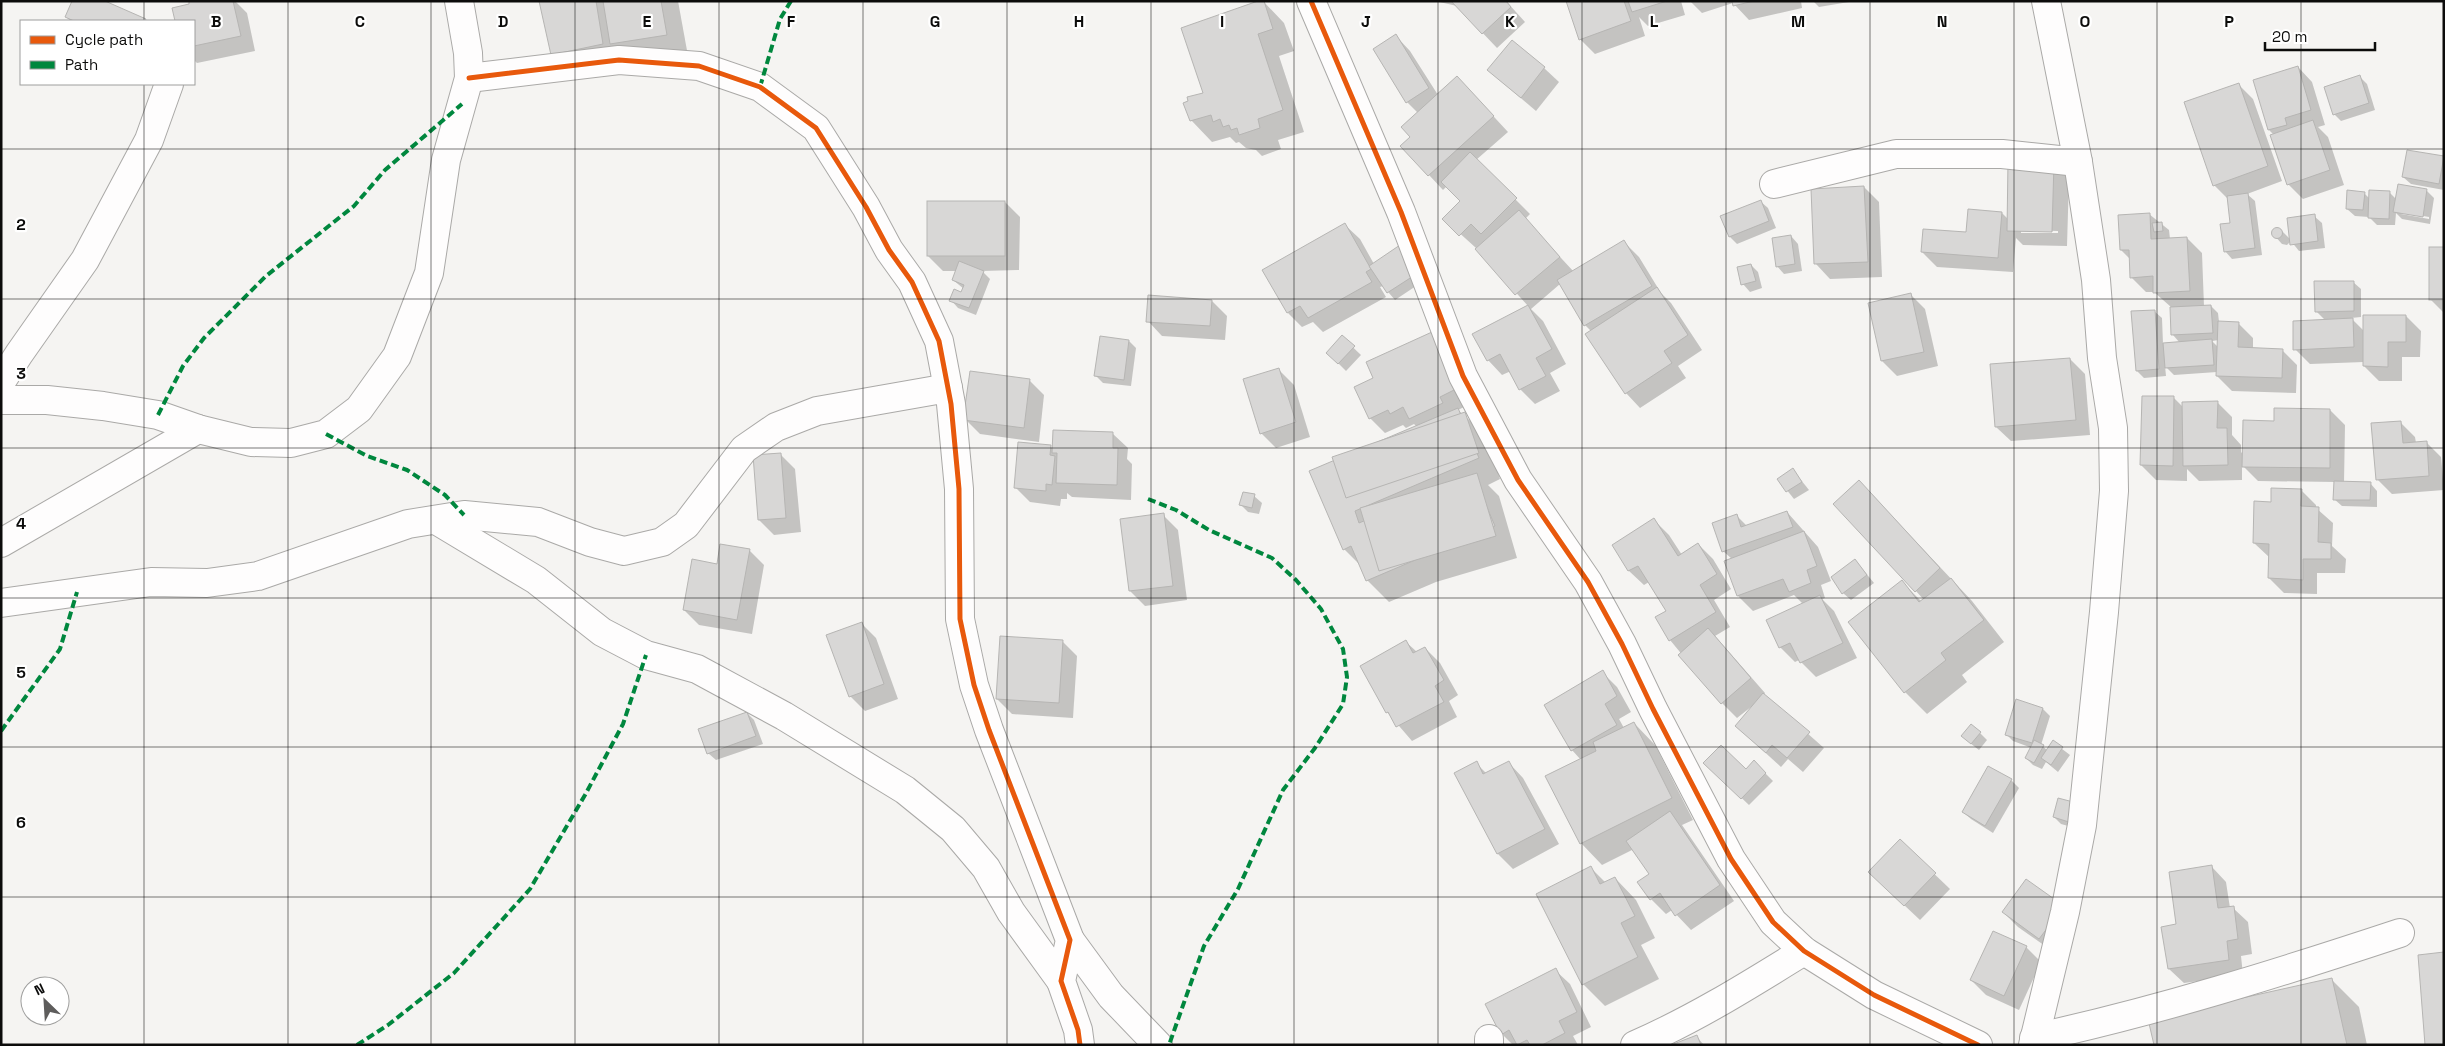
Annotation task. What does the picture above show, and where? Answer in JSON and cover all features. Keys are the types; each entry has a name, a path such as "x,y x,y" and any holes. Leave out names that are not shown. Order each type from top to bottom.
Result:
{"street":[{"path":"1,400 47,400 103,406 158,415 198,429 251,442 292,443 326,434 359,409 398,356 428,273 446,160 469,78 468,53 459,1"},
{"path":"1311,1 1401,212 1463,376 1518,480 1588,582 1622,644 1653,709 1731,859 1773,922 1804,951 1874,995 1978,1045"},
{"path":"2046,1 2078,162 2096,280 2102,358 2113,428 2114,490 2104,612 2082,825 2066,912 2033,1042 2312,962 2400,933"},
{"path":"469,78 619,60 698,66 760,87 816,128 889,250 912,282 939,340 948,388 959,489 960,618 974,685 1022,818 1070,940 1110,996 1158,1045"},
{"path":"1,382 85,260 149,140 169,85"},
{"path":"1774,184 1896,154 2002,154 2078,162"},
{"path":"1,603 151,582 207,583 258,576 408,524 464,515 538,522 590,542 624,551 662,542 686,525 744,449 776,427 817,411 948,388"},
{"path":"1,543 198,429"},
{"path":"436,520 536,580 602,632 646,655 697,669 784,716 905,790 953,829 986,868 1011,912 1061,981 1078,1030 1080,1045"},
{"path":"1061,981 1070,940"},
{"path":"1635,1045 1665,1032 1725,1000 1804,951"}],"building":[{"path":"72,1 105,1 146,19 72,20 65,17"},
{"path":"189,1 233,1 241,36 195,46 195,20 175,20 172,8 189,4"},
{"path":"539,1 596,1 603,44 551,55"},
{"path":"603,1 661,1 667,35 610,44"},
{"path":"1258,1 1264,1 1273,29 1258,34 1283,110 1258,119 1260,128 1239,135 1237,128 1231,130 1229,125 1223,127 1220,119 1213,122 1211,115 1190,121 1183,103 1188,101 1187,97 1203,93 1181,28"},
{"path":"1451,1 1506,1 1511,7 1482,34"},
{"path":"1566,1 1624,1 1631,21 1579,40"},
{"path":"1628,1 1667,1 1632,12"},
{"path":"1732,1 1754,1 1733,6"},
{"path":"1396,34 1429,88 1406,103 1373,49"},
{"path":"1512,40 1545,67 1521,98 1487,70"},
{"path":"2298,66 2311,110 2285,118 2287,125 2268,130 2253,80"},
{"path":"2360,75 2369,103 2333,115 2324,87"},
{"path":"1457,76 1494,116 1428,176 1400,146 1410,137 1401,127"},
{"path":"2239,83 2268,166 2213,186 2184,102"},
{"path":"2313,120 2330,170 2287,185 2270,135"},
{"path":"2407,150 2444,156 2439,184 2402,177"},
{"path":"1470,152 1517,198 1481,234 1471,224 1459,236 1442,219 1460,201 1441,182"},
{"path":"2008,161 2054,162 2052,232 2007,231"},
{"path":"2398,184 2427,189 2423,217 2393,212"},
{"path":"1864,186 1868,262 1814,264 1811,189"},
{"path":"2347,190 2365,192 2363,210 2346,209"},
{"path":"2369,190 2390,191 2389,219 2368,218"},
{"path":"2248,193 2255,248 2224,252 2220,224 2230,223 2227,196"},
{"path":"1761,200 1769,221 1729,237 1720,216"},
{"path":"927,201 1005,201 1005,256 927,256"},
{"path":"1968,209 2002,212 1998,258 1921,252 1923,229 1966,232"},
{"path":"1519,210 1560,257 1515,295 1475,249"},
{"path":"2150,213 2151,239 2187,237 2190,291 2153,293 2153,276 2130,278 2129,250 2120,250 2118,215"},
{"path":"2315,214 2318,241 2290,245 2287,218"},
{"path":"2162,222 2163,231 2154,232 2152,223"},
{"path":"1345,223 1371,269 1366,272 1372,282 1308,318 1300,306 1287,313 1262,270"},
{"path":"2277,227 2283,233 2277,239 2271,233"},
{"path":"1791,235 1795,264 1776,267 1772,238"},
{"path":"1624,240 1652,286 1584,326 1557,280"},
{"path":"1400,245 1418,273 1387,293 1369,266"},
{"path":"2429,247 2444,247 2444,300 2429,300"},
{"path":"959,261 984,271 969,308 949,301 954,289 961,292 964,285 952,280"},
{"path":"1751,264 1756,281 1741,285 1737,267"},
{"path":"2314,281 2354,281 2354,311 2315,312"},
{"path":"1657,287 1688,335 1664,351 1672,363 1625,394 1585,334"},
{"path":"1911,293 1924,352 1881,361 1868,303"},
{"path":"1148,295 1212,300 1210,326 1146,322"},
{"path":"1528,305 1552,349 1536,358 1546,376 1519,390 1500,354 1487,361 1472,334"},
{"path":"2211,305 2213,333 2171,335 2170,307"},
{"path":"2155,310 2159,369 2136,371 2131,311"},
{"path":"2363,315 2406,315 2406,342 2388,342 2388,367 2363,366"},
{"path":"2353,318 2354,347 2293,350 2293,321"},
{"path":"2218,321 2239,322 2238,347 2283,349 2282,378 2216,376"},
{"path":"1432,332 1458,388 1440,397 1443,403 1409,419 1403,407 1390,414 1388,410 1369,419 1354,387 1373,378 1366,362"},
{"path":"1342,335 1355,346 1338,364 1326,353"},
{"path":"1100,336 1129,340 1124,380 1094,376"},
{"path":"2212,339 2214,365 2165,368 2163,343"},
{"path":"2070,358 2076,420 1995,427 1990,364"},
{"path":"1279,368 1296,422 1260,434 1243,379"},
{"path":"970,371 1030,379 1024,428 963,420"},
{"path":"2142,396 2174,396 2173,466 2140,465"},
{"path":"2218,401 2217,428 2227,428 2228,465 2183,466 2182,402"},
{"path":"1458,408 1479,458 1355,511 1359,523 1473,475 1495,526 1366,581 1351,546 1343,550 1309,471"},
{"path":"2274,408 2330,409 2330,468 2242,467 2243,420 2274,421"},
{"path":"1465,412 1479,453 1346,498 1332,457"},
{"path":"2401,421 2403,443 2427,441 2429,476 2376,480 2371,423"},
{"path":"1053,430 1113,432 1113,448 1118,448 1117,485 1056,483 1057,453 1052,453"},
{"path":"1018,442 1051,445 1050,455 1055,456 1052,485 1046,484 1046,491 1014,488"},
{"path":"781,453 786,518 758,520 753,455"},
{"path":"1793,468 1802,482 1786,492 1777,479"},
{"path":"1477,473 1496,536 1379,571 1360,508"},
{"path":"1859,480 1940,568 1915,592 1833,504"},
{"path":"2334,481 2371,482 2370,500 2333,500"},
{"path":"2271,488 2302,489 2301,506 2319,507 2318,542 2331,543 2331,559 2303,559 2303,580 2268,578 2269,544 2253,543 2254,501 2271,502"},
{"path":"1243,492 1255,494 1252,508 1239,505"},
{"path":"1787,511 1793,527 1722,552 1712,523 1737,514 1741,527"},
{"path":"1164,513 1173,586 1129,591 1120,519"},
{"path":"1654,518 1678,556 1698,543 1717,574 1700,585 1716,612 1669,641 1655,617 1666,611 1638,566 1628,571 1612,545"},
{"path":"1804,531 1817,566 1807,570 1811,583 1789,592 1783,579 1737,596 1724,561"},
{"path":"720,544 750,549 737,620 683,610 692,559 717,564"},
{"path":"1855,559 1867,575 1842,594 1831,577"},
{"path":"1951,578 1984,620 1941,653 1946,660 1904,693 1848,622 1902,580 1919,602"},
{"path":"1820,595 1843,643 1800,663 1790,643 1779,648 1766,620"},
{"path":"862,622 884,684 849,697 826,635"},
{"path":"1708,628 1751,678 1721,704 1678,655"},
{"path":"1000,636 1063,640 1059,703 996,699"},
{"path":"1406,640 1413,653 1425,647 1444,680 1435,686 1444,702 1396,727 1360,666"},
{"path":"1603,670 1617,696 1605,704 1617,725 1571,751 1544,705"},
{"path":"1763,693 1810,732 1787,758 1772,745 1766,753 1735,726"},
{"path":"2016,699 2043,708 2032,743 2005,735"},
{"path":"747,712 756,736 707,754 698,729"},
{"path":"1634,722 1672,798 1580,844 1545,776 1596,751 1593,742"},
{"path":"1971,724 1981,732 1971,744 1961,736"},
{"path":"2034,740 2044,745 2034,763 2025,758"},
{"path":"2053,740 2063,747 2051,765 2041,758"},
{"path":"1721,745 1746,769 1754,760 1766,773 1741,799 1703,763"},
{"path":"1477,761 1483,774 1509,761 1545,829 1497,854 1454,773"},
{"path":"1988,766 2012,779 1985,826 1962,812"},
{"path":"2058,798 2077,803 2072,823 2053,817"},
{"path":"1670,811 1720,885 1675,916 1660,893 1650,900 1637,882 1649,874 1626,841"},
{"path":"1900,839 1936,873 1904,906 1868,872"},
{"path":"2212,865 2218,908 2234,906 2238,939 2227,941 2229,960 2168,969 2161,927 2176,924 2169,872"},
{"path":"1591,866 1600,884 1615,877 1635,916 1621,923 1638,957 1582,985 1536,894"},
{"path":"2026,879 2064,906 2039,939 2002,912"},
{"path":"1993,931 2027,946 2004,996 1970,980"},
{"path":"2444,952 2444,1045 2425,1045 2418,955"},
{"path":"1556,968 1577,1012 1559,1021 1565,1033 1542,1045 1530,1045 1527,1040 1517,1045 1509,1030 1501,1035 1485,1004"},
{"path":"2332,978 2347,1045 2154,1045 2148,1019"},
{"path":"1697,1035 1701,1045 1671,1045"}],"marked path":[{"path":"760,87 780,19 791,1"},
{"path":"158,415 183,366 204,338 266,276 354,206 385,170 462,104"},
{"path":"326,434 367,456 407,470 445,495 464,515"},
{"path":"1148,499 1176,510 1209,530 1272,558 1296,580 1321,609 1343,649 1347,677 1343,704 1315,748 1283,790 1238,889 1204,946 1169,1045"},
{"path":"1,731 60,649 77,592"},
{"path":"357,1045 388,1025 454,973 530,889 585,795 623,724 646,655"}],"cycle path":[{"path":"1311,1 1401,212 1463,376 1518,480 1588,582 1622,644 1653,709 1731,859 1773,922 1804,951 1874,995 1978,1045"},
{"path":"469,78 619,60 699,66 760,87 816,128 866,207 889,250 912,282 939,341 951,404 959,489 960,619 974,685 989,730 1070,940 1061,981 1078,1030 1080,1045"}]}
